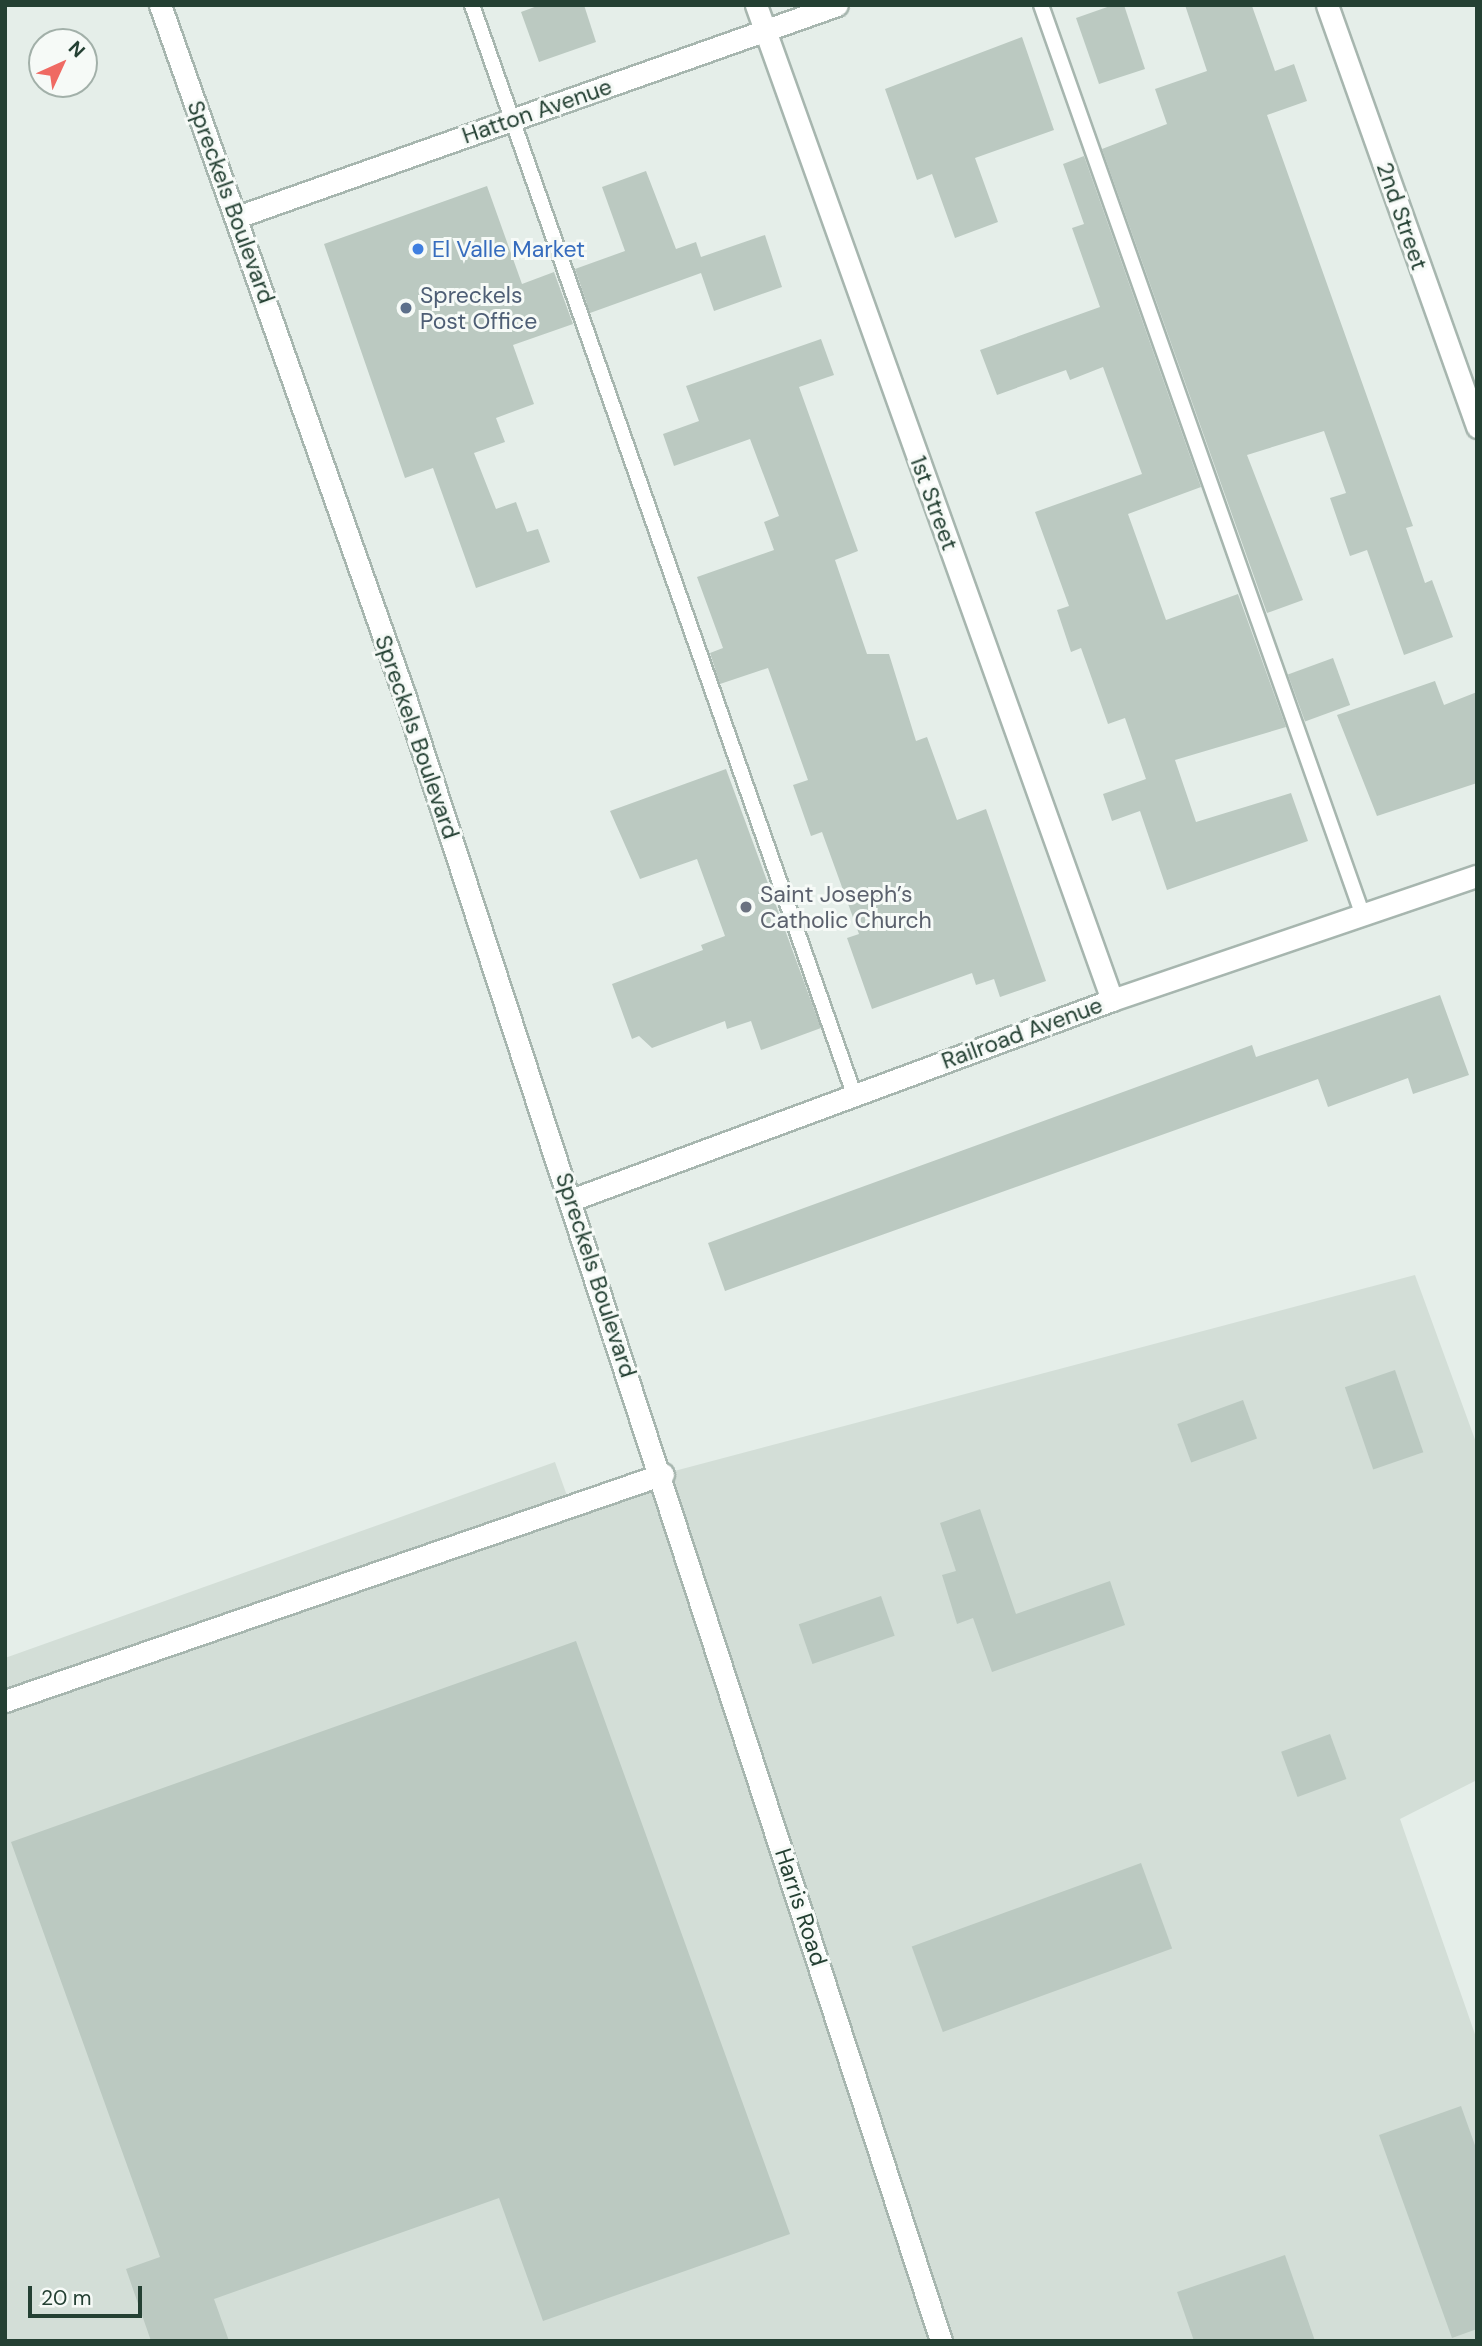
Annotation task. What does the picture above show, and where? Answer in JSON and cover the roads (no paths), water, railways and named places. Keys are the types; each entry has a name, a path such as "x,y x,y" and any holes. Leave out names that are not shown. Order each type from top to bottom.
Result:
{"street":[{"name":"Spreckels Boulevard","path":"160,5 237,217 663,1474"},
{"name":"1st Street","path":"757,5 1112,1000"},
{"name":"Hatton Avenue","path":"237,217 837,5"},
{"name":"2nd Street","path":"1328,5 1477,427"},
{"name":"Railroad Avenue","path":"571,1200 1112,1000 1477,876"},
{"path":"5,1701 663,1474"},
{"name":"Harris Road","path":"663,1474 940,2341"}],"lane":[{"path":"472,5 854,1094"},
{"path":"1041,5 1363,916"}],"place":[{"name":"El Valle Market","path":"418,249"},
{"name":"Spreckels Post Office","path":"406,308"},
{"name":"Saint Joseph’s Catholic Church","path":"746,907"}]}
